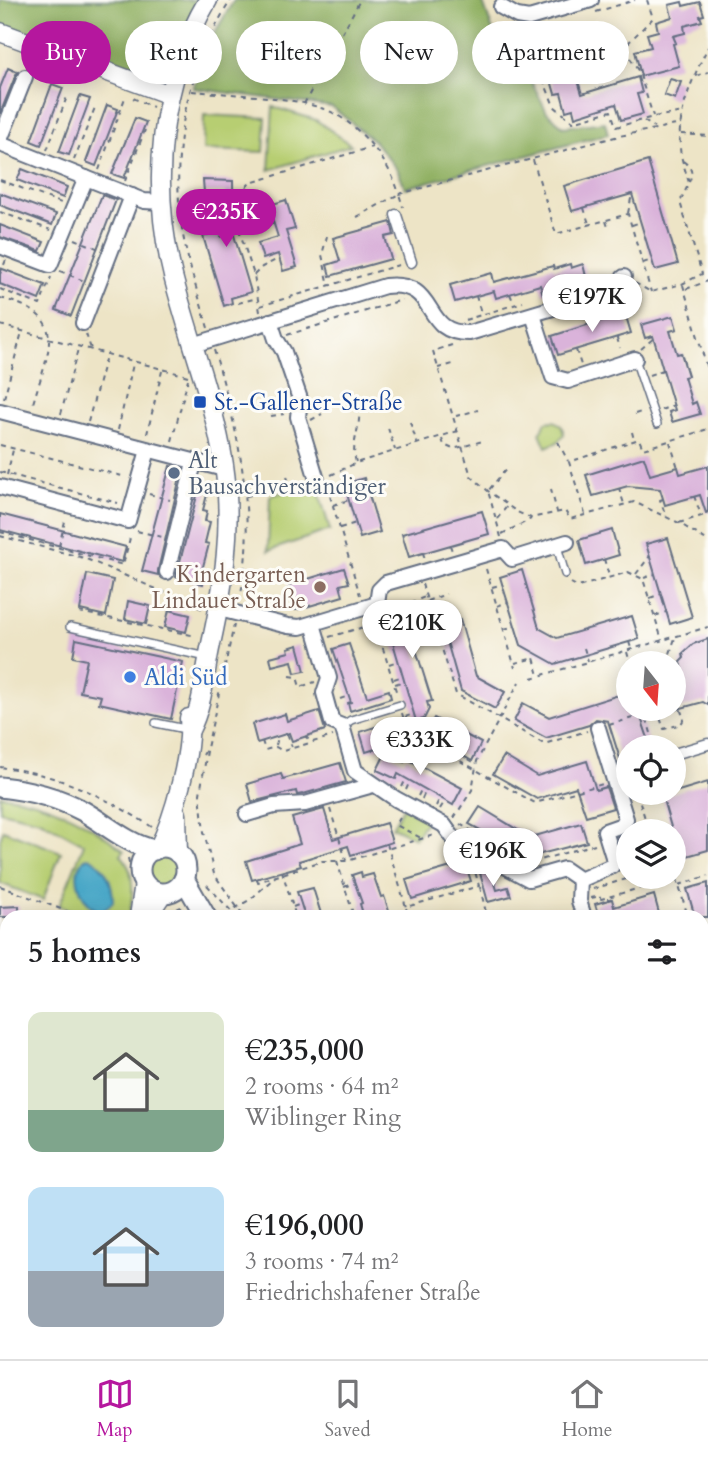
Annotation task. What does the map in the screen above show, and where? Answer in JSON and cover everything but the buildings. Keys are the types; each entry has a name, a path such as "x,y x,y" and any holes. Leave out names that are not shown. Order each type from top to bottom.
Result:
{"main road":[{"path":"0,787 19,789 68,803 111,830 156,849 185,854 185,867 194,878 201,910"},
{"path":"111,830 152,890 165,893 192,910"},
{"path":"142,874 145,856 156,849"},
{"path":"165,893 194,878"}],"street":[{"path":"156,849 177,800 190,730 190,703 218,612 227,539 225,469 216,425 172,273 161,202 162,148 170,96 186,44 208,0"},
{"path":"501,7 517,16 529,18 591,0"},
{"path":"0,32 170,96"},
{"path":"22,84 0,142 147,202 161,202"},
{"path":"0,246 51,265 74,208 90,179"},
{"path":"83,323 110,253 126,194"},
{"path":"396,215 411,262"},
{"path":"193,345 385,286 400,284 411,287 420,294 438,321 447,329 460,327 469,333 610,292 624,277"},
{"path":"530,316 553,377 560,380 568,381 635,359"},
{"path":"267,322 284,352 300,399 298,416 321,479"},
{"path":"0,411 225,469"},
{"path":"4,483 69,506 128,521 139,486 146,449"},
{"path":"167,572 194,463"},
{"path":"218,612 288,626 313,624 377,604 379,590 386,583 503,548 512,559 562,544"},
{"path":"313,624 329,678 324,693 332,722 343,729 355,771 373,785 435,819 454,839 529,879 564,869 580,886 579,901 582,910"},
{"path":"580,886 612,866 614,860 605,831 622,825 626,819 598,728"},
{"path":"686,750 708,744"},
{"path":"247,814 274,806 305,804 373,785"},
{"path":"177,800 185,854"},
{"path":"139,910 142,874"},
{"path":"152,910 165,893"}],"lane":[{"path":"635,359 657,424"},
{"path":"562,544 565,573"},
{"path":"71,627 204,662"},
{"path":"343,729 344,722 400,705"},
{"path":"156,723 190,730"}],"path":[{"path":"304,104 359,0"},
{"path":"647,0 653,18 627,44 653,117"},
{"path":"501,7 505,29 517,58 535,67 541,74 554,106 573,122 611,111 616,128 653,117 684,112"},
{"path":"684,289 706,282 680,202 689,183 680,148 680,134 693,76 708,47"},
{"path":"693,76 708,72"},
{"path":"190,90 304,104 324,109 344,121 373,147 390,169 399,194"},
{"path":"43,161 68,94"},
{"path":"90,179 126,95 151,105 155,112"},
{"path":"70,171 96,105"},
{"path":"643,120 655,128"},
{"path":"357,217 399,194 655,128 681,124"},
{"path":"126,194 145,130"},
{"path":"680,134 708,136"},
{"path":"267,322 259,306 254,275 240,233 240,192 250,183 373,147"},
{"path":"533,159 556,234 628,214"},
{"path":"0,180 74,208"},
{"path":"632,194 628,214 651,292"},
{"path":"584,208 589,225"},
{"path":"0,212 110,253"},
{"path":"605,220 608,230"},
{"path":"631,225 641,222"},
{"path":"220,237 274,223"},
{"path":"327,236 322,254 329,285"},
{"path":"254,275 262,267 280,258"},
{"path":"642,263 652,260"},
{"path":"259,306 411,262"},
{"path":"0,289 40,305 54,269 97,286"},
{"path":"624,277 651,292 682,284 702,274"},
{"path":"682,284 708,372"},
{"path":"276,339 420,294"},
{"path":"510,294 514,304"},
{"path":"476,296 482,314"},
{"path":"238,303 259,297"},
{"path":"0,298 40,315 46,324 50,340 29,418"},
{"path":"530,316 523,302 482,314 460,327 455,344 433,351 455,416 471,476 488,492 531,518"},
{"path":"83,323 92,351"},
{"path":"0,325 194,378"},
{"path":"0,411 22,331"},
{"path":"635,359 643,346 654,338"},
{"path":"58,426 78,348"},
{"path":"702,351 708,353"},
{"path":"86,433 106,355"},
{"path":"115,441 134,362"},
{"path":"438,368 453,364"},
{"path":"146,449 162,370"},
{"path":"641,377 663,370"},
{"path":"169,456 189,377"},
{"path":"653,412 674,405"},
{"path":"455,416 478,410"},
{"path":"356,463 354,443 360,419 359,411"},
{"path":"410,422 417,444"},
{"path":"388,428 396,451"},
{"path":"569,461 639,439 643,449 708,429"},
{"path":"246,496 321,479 356,463 459,431"},
{"path":"632,432 635,441"},
{"path":"441,436 444,445 453,449 483,441"},
{"path":"670,441 679,471"},
{"path":"558,442 569,461 585,515"},
{"path":"0,445 139,486 184,504"},
{"path":"4,483 14,449"},
{"path":"488,492 507,468"},
{"path":"0,472 4,483"},
{"path":"287,476 290,488"},
{"path":"321,479 333,505 367,608 375,623 407,731 535,803 614,781"},
{"path":"4,483 133,507"},
{"path":"619,488 624,505"},
{"path":"551,489 558,513"},
{"path":"488,492 501,535 531,518 565,510 570,519 634,502 708,541"},
{"path":"694,496 701,516"},
{"path":"663,499 660,500 666,518"},
{"path":"333,505 349,500"},
{"path":"496,520 508,505"},
{"path":"59,547 69,506"},
{"path":"678,523 708,514"},
{"path":"340,528 356,523"},
{"path":"122,575 132,530 174,540"},
{"path":"0,534 84,558 218,612"},
{"path":"0,534 123,565"},
{"path":"450,545 452,550"},
{"path":"423,553 425,558"},
{"path":"482,555 515,668"},
{"path":"635,575 650,556"},
{"path":"604,559 609,577"},
{"path":"565,573 567,581 578,587 628,572 643,579 662,641"},
{"path":"419,573 456,694 544,744 616,720"},
{"path":"643,579 655,574"},
{"path":"482,583 489,582"},
{"path":"491,588 503,584"},
{"path":"410,603 446,594"},
{"path":"650,598 661,594"},
{"path":"497,606 508,602"},
{"path":"79,612 204,638 204,662"},
{"path":"655,616 666,612"},
{"path":"426,618 432,617"},
{"path":"317,640 375,623"},
{"path":"503,629 515,626"},
{"path":"627,651 708,627"},
{"path":"378,633 390,629"},
{"path":"437,632 444,630"},
{"path":"671,651 675,637"},
{"path":"629,642 631,649"},
{"path":"441,646 448,644"},
{"path":"584,648 588,662"},
{"path":"603,650 605,657"},
{"path":"536,653 534,658 540,676"},
{"path":"444,656 450,654"},
{"path":"532,678 616,654"},
{"path":"514,664 534,658"},
{"path":"569,659 571,666"},
{"path":"388,664 398,661"},
{"path":"447,664 453,662"},
{"path":"449,672 455,670"},
{"path":"290,676 297,677 300,687 317,682"},
{"path":"392,680 403,676"},
{"path":"451,679 457,677"},
{"path":"394,684 404,681"},
{"path":"519,682 477,761 472,790 453,820 529,863 608,841"},
{"path":"467,699 469,695"},
{"path":"337,700 349,696"},
{"path":"480,706 481,702"},
{"path":"487,710 489,705"},
{"path":"403,716 413,713"},
{"path":"661,721 664,729 683,721"},
{"path":"521,730 524,726"},
{"path":"262,741 265,750 276,747 283,751 291,746 322,739 343,729"},
{"path":"573,729 575,734"},
{"path":"320,732 322,739"},
{"path":"534,737 536,733"},
{"path":"287,734 291,746"},
{"path":"559,734 560,739"},
{"path":"310,735 310,741"},
{"path":"305,736 310,741"},
{"path":"275,742 278,737"},
{"path":"549,737 551,741"},
{"path":"429,744 433,738"},
{"path":"271,739 276,747"},
{"path":"291,746 293,740"},
{"path":"434,746 438,740"},
{"path":"207,748 200,794 204,832 214,874 238,908"},
{"path":"451,755 455,750"},
{"path":"462,762 465,757"},
{"path":"0,767 30,770 62,779 149,824"},
{"path":"493,781 499,777"},
{"path":"503,786 508,782"},
{"path":"587,784 588,788"},
{"path":"579,786 580,791"},
{"path":"513,791 518,788"},
{"path":"569,789 570,794"},
{"path":"521,795 526,792"},
{"path":"561,792 562,796"},
{"path":"551,794 553,799"},
{"path":"327,798 347,861"},
{"path":"535,803 537,799"},
{"path":"396,825 422,839"},
{"path":"469,830 474,826"},
{"path":"477,835 481,830"},
{"path":"232,910 259,892 272,879 289,870 322,861 347,861 448,831"},
{"path":"483,838 487,834"},
{"path":"491,842 494,837"},
{"path":"387,844 407,910"},
{"path":"580,844 582,849"},
{"path":"573,845 575,851"},
{"path":"377,847 378,852"},
{"path":"508,852 512,847"},
{"path":"564,848 565,854"},
{"path":"368,849 369,854"},
{"path":"472,849 470,853 485,910"},
{"path":"358,852 359,857"},
{"path":"518,858 523,852"},
{"path":"545,853 547,858"},
{"path":"185,854 194,878 228,910"},
{"path":"537,855 537,861"},
{"path":"337,859 352,910"},
{"path":"257,880 282,873"},
{"path":"282,873 294,910"},
{"path":"686,883 708,876"},
{"path":"580,886 616,880"},
{"path":"344,887 355,883"},
{"path":"465,883 467,890"},
{"path":"457,885 459,892"},
{"path":"0,886 63,910"},
{"path":"406,907 479,886"},
{"path":"447,888 449,895"},
{"path":"612,899 600,899 636,889"},
{"path":"679,889 686,910"},
{"path":"437,891 439,898"},
{"path":"428,894 430,900"},
{"path":"419,897 421,902"},
{"path":"293,907 301,904"}],"green space":[{"path":"0,0 200,0 191,21 125,21 125,71 111,66 111,21 21,21 21,33 0,25"},
{"path":"234,0 482,0 490,21 472,21 472,84 533,84 547,112 563,127 605,122 608,134 405,188 398,171 375,142 332,107 193,88 195,84 222,84 222,21"},
{"path":"273,107 316,120 351,145 269,170"},
{"path":"204,115 266,118 264,152 203,150"},
{"path":"554,421 561,425 564,434 558,442 546,447 540,433 546,422"},
{"path":"316,482 330,530 268,551 270,496"},
{"path":"0,795 34,802 81,821 110,840 124,851 121,855 129,868 132,884 130,910 71,910 59,906 84,844 40,820 0,811"},
{"path":"403,807 427,820 415,838 392,827"},
{"path":"3,830 61,852 43,900 0,883 0,839"},
{"path":"163,853 175,858 180,870 175,882 163,887 151,882 146,870 151,858"}],"water":[{"path":"89,857 107,876 112,888 113,902 104,910 95,909 83,895 77,877 82,862"}],"place":[{"name":"St.-Gallener-Straße","path":"200,402"},
{"name":"Alt Bausachverständiger","path":"174,473"},
{"name":"Kindergarten Lindauer Straße","path":"320,587"},
{"name":"Aldi Süd","path":"130,677"}]}
